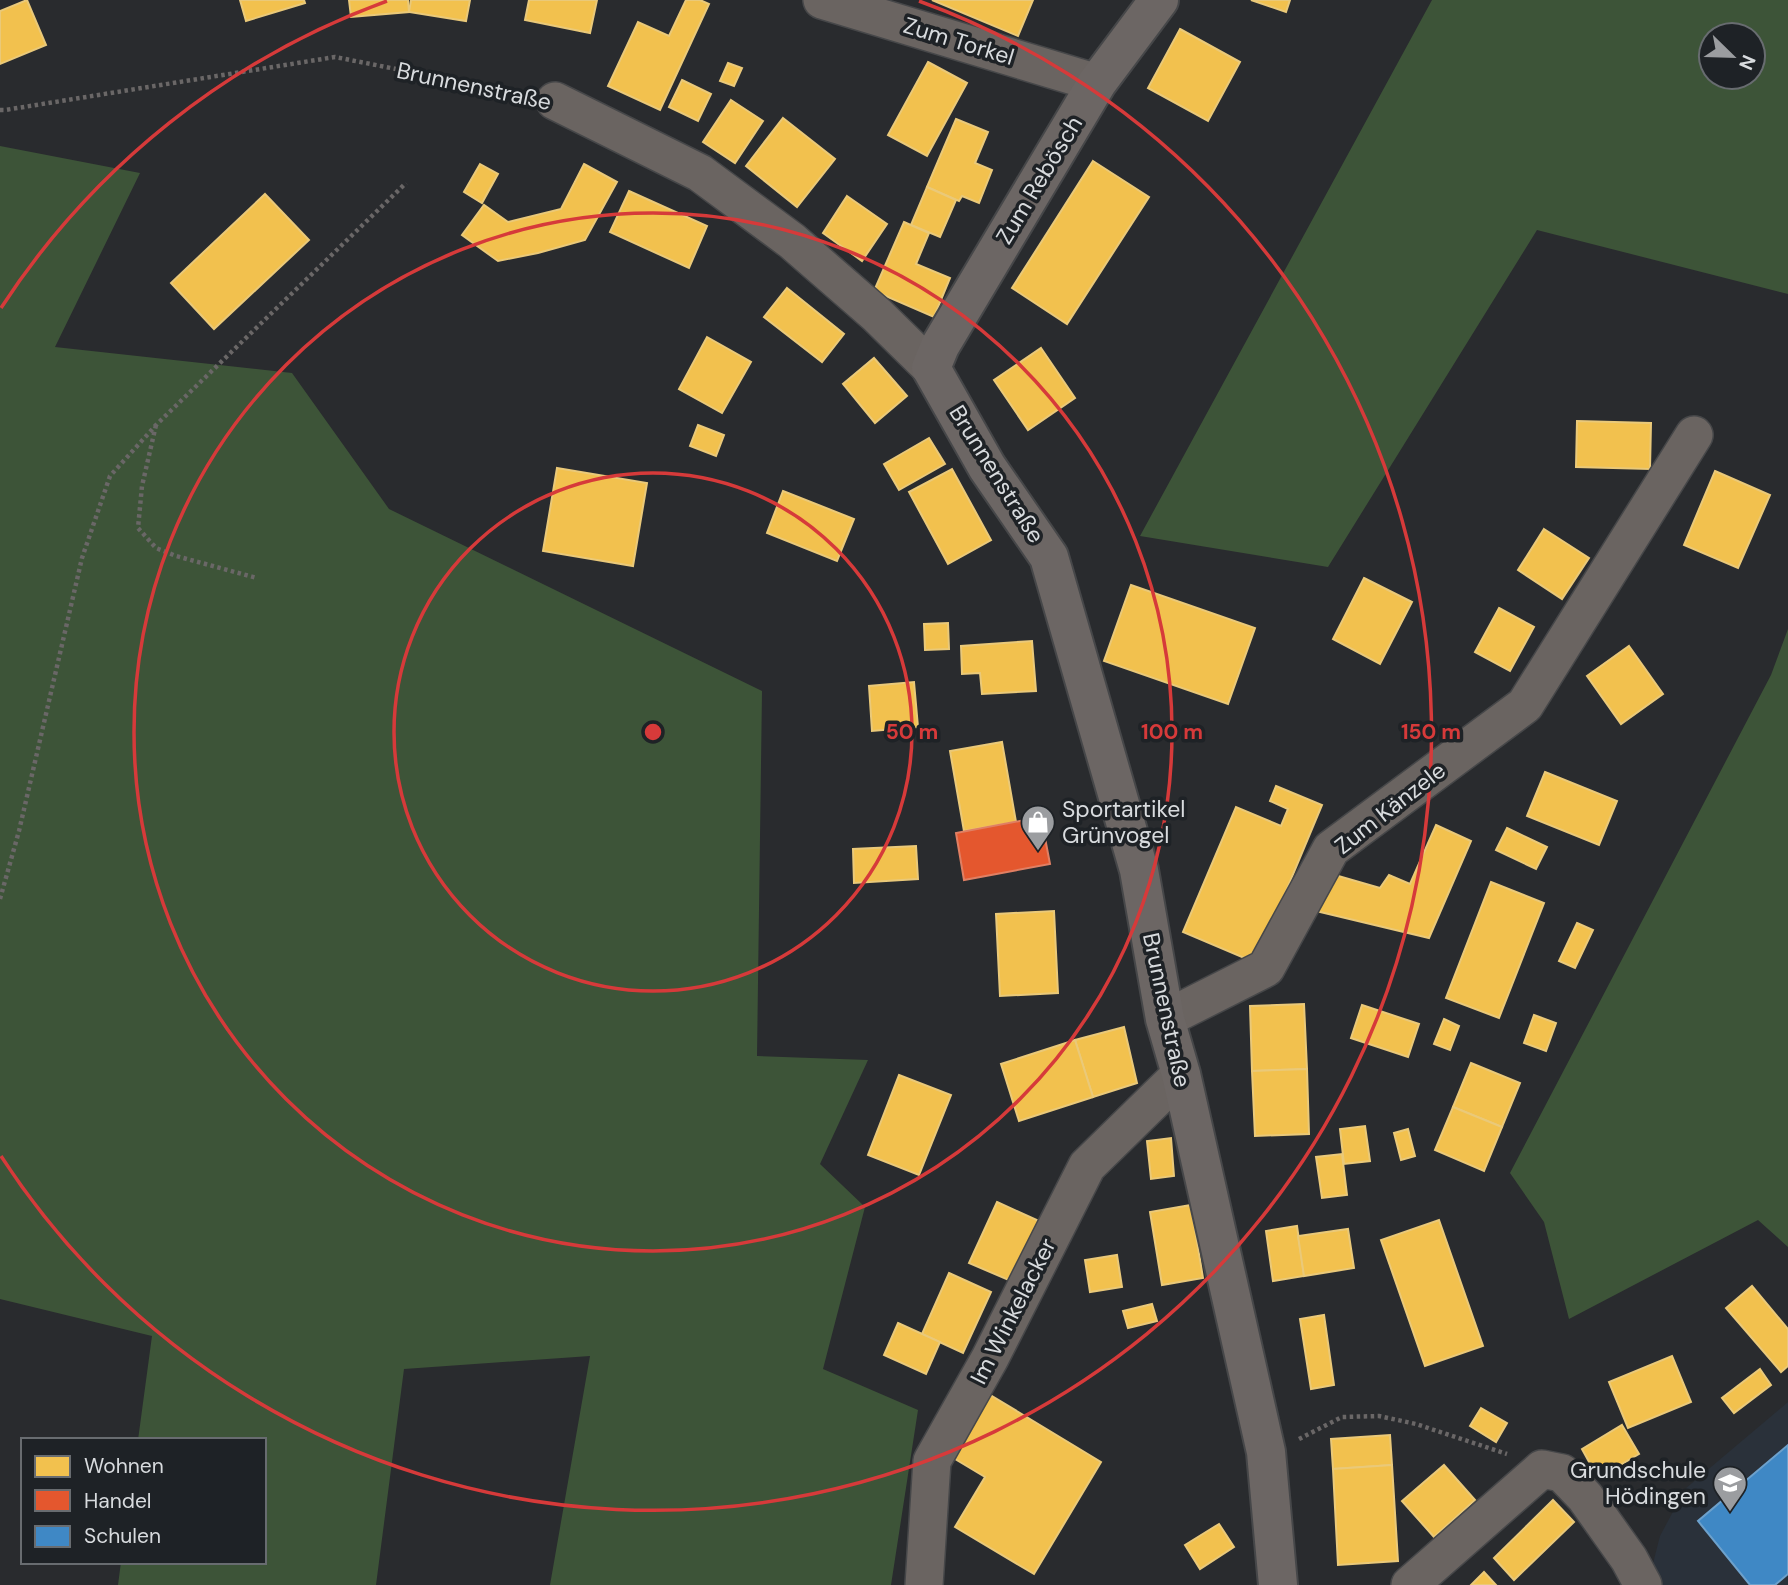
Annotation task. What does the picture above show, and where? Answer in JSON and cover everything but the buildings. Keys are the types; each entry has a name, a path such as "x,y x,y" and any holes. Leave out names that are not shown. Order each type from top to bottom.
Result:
{"street":[{"name":"Zum Torkel","path":"822,0 1097,83"},
{"name":"Zum Rebösch","path":"931,368 940,346 1097,83 1158,0"},
{"name":"Brunnenstraße","path":"555,101 699,173 792,241 877,315 931,368 987,467 1049,557 1139,870 1165,1019 1181,1074 1266,1452 1279,1585"},
{"name":"Zum Känzele","path":"1165,1019 1266,968 1331,849 1525,705 1694,435"},
{"name":"Im Winkelacker","path":"924,1585 932,1461 990,1358 1087,1166 1181,1074"},
{"path":"1410,1585 1542,1469 1562,1473 1585,1497 1629,1559 1643,1585"}],"path":[{"name":"Brunnenstraße","path":"0,110 335,57 555,101"},
{"path":"0,899 19,831 82,558 110,476 157,424 406,183"},
{"path":"157,424 142,486 138,528 156,548 257,578"},
{"path":"1266,1452 1342,1418 1379,1416 1416,1423 1524,1460 1542,1469"}],"shaded area":[{"name":"Grundschule Hödingen","path":"1788,1402 1788,1585 1655,1585 1650,1575 1660,1536 1685,1489"}],"green space":[{"path":"1432,0 1788,0 1788,294 1537,230 1328,567 1140,536"},
{"path":"0,146 140,173 55,347 292,373 389,509 762,691 757,1056 868,1060 820,1164 865,1207 823,1369 918,1410 891,1585 550,1585 590,1356 404,1369 376,1585 118,1585 121,1564 266,1564 266,1438 138,1438 152,1336 0,1299"},
{"path":"1788,629 1788,1247 1758,1220 1569,1319 1544,1222 1510,1173 1771,675"}],"place":[{"name":"Sportartikel Grünvogel","path":"1038,852"},
{"name":"Grundschule Hödingen","path":"1730,1513"}]}
